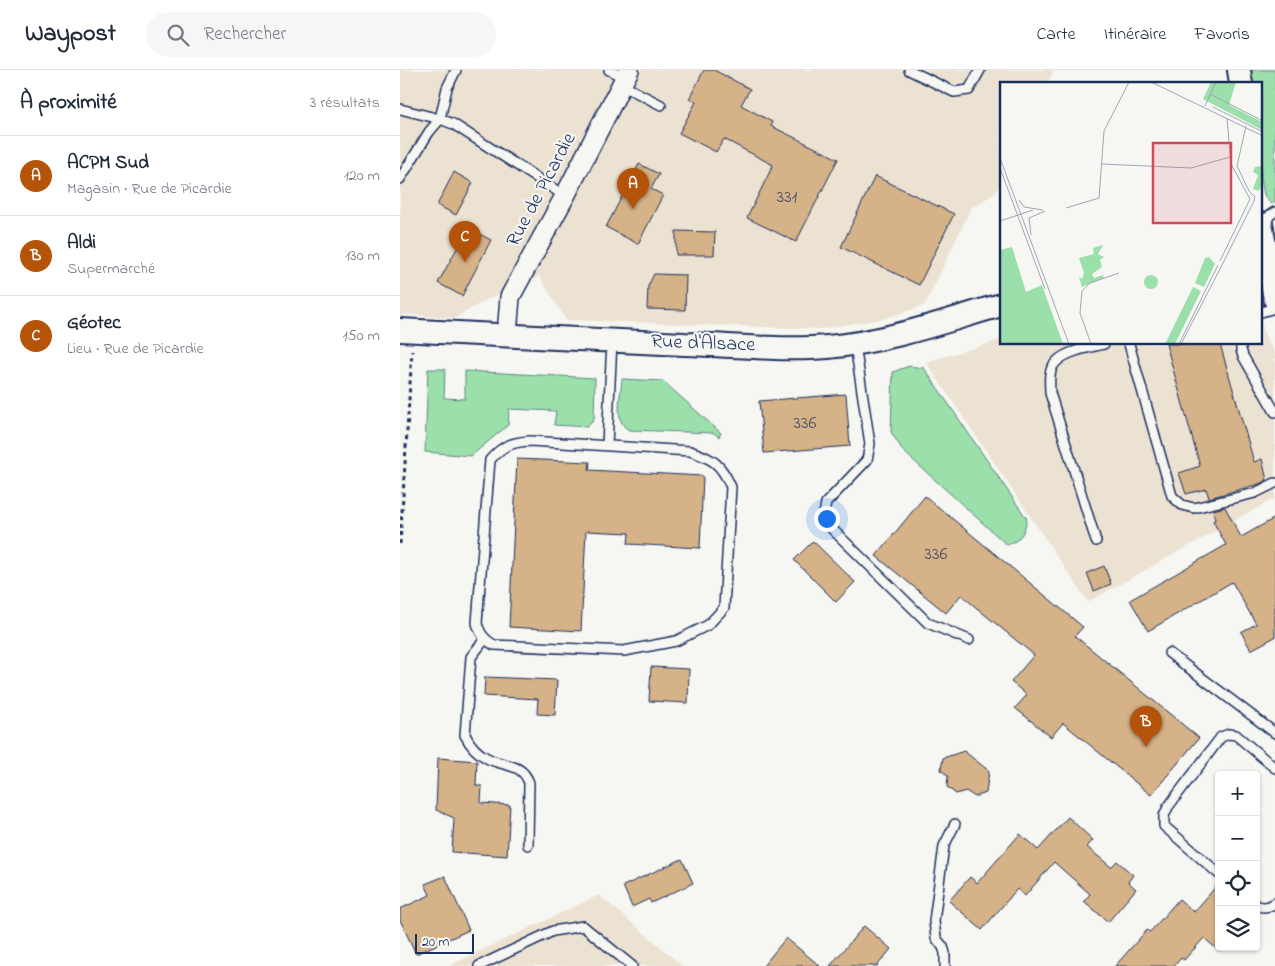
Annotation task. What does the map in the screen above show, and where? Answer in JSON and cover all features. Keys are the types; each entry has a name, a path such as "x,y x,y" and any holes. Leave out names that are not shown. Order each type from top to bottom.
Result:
{"street":[{"name":"Rue de Picardie","path":"507,335 510,297 565,196 621,76"},
{"path":"1267,227 1275,299"},
{"name":"Rue d'Alsace","path":"406,330 612,341 794,348 829,347 876,339 1000,305"}],"lane":[{"path":"400,179 429,132 440,119 447,88 456,70"},
{"path":"909,70 954,92 969,90 980,70"},
{"path":"621,76 661,105"},
{"path":"400,109 453,124 565,196"},
{"path":"1262,312 1275,308"},
{"path":"607,445 612,341"},
{"path":"855,342 870,444 867,460 826,503 824,514 827,524 928,622 969,640"},
{"path":"1096,541 1050,393 1050,374 1053,365 1066,355 1101,345"},
{"path":"1129,345 1172,496 1182,505 1194,508 1255,493 1275,483"},
{"path":"1241,345 1243,356 1275,412"},
{"path":"530,440 607,445 690,451 709,458 724,471 732,487 724,608 708,624 676,640 624,651 494,645 485,639 479,631 477,622 490,460 500,449 515,442 530,440"},
{"path":"485,639 470,657 465,735 471,746 487,758 517,768 526,775 529,783 528,845"},
{"path":"1169,653 1275,733"},
{"path":"1215,871 1164,826 1164,816 1168,807 1221,737 1229,734 1236,736 1275,768"},
{"path":"944,966 945,954 943,947 936,938 934,921 944,846 955,824"},
{"path":"1260,908 1268,907 1275,903"},
{"path":"479,966 553,931 583,926 632,966"}],"path":[{"path":"400,544 406,330"}],"shaded area":[{"path":"400,70 1054,70 1048,82 1000,82 1000,184 995,193 971,208 925,305 886,318 821,329 566,320 539,276 488,299 455,318 403,314 400,355"},
{"path":"1262,323 1264,333 1275,353 1275,498 1088,602 926,362 1000,340 1000,345 1262,345"},
{"path":"599,895 683,966 449,966"}],"green space":[{"path":"1245,70 1275,70 1275,202 1271,204 1264,195 1262,184 1262,82 1247,82"},
{"path":"909,366 924,368 1027,519 1023,532 1016,541 1007,545 903,451 891,432 893,372"},
{"path":"428,369 445,369 444,398 465,399 465,371 595,378 594,420 587,427 554,425 556,411 509,409 508,425 471,456 425,452"},
{"path":"622,379 663,381 721,433 719,437 714,433 629,430 624,426 619,415"}],"building":[{"path":"704,70 714,70 750,89 741,105 772,122 771,126 838,159 796,242 747,218 773,165 724,139 716,152 679,133 696,102 689,99"},
{"path":"639,164 659,174 651,189 663,195 638,244 606,227"},
{"path":"454,172 473,183 456,215 437,205"},
{"path":"875,176 954,214 919,285 841,247"},
{"path":"468,228 491,240 462,296 438,283"},
{"path":"676,231 715,232 714,255 676,255"},
{"path":"654,274 686,275 685,310 647,309 648,286"},
{"path":"1166,345 1220,345 1254,462 1262,459 1267,480 1209,498 1206,489 1186,494 1179,473 1200,466"},
{"path":"846,394 850,446 764,453 759,401"},
{"path":"517,459 590,462 589,470 703,476 700,548 628,544 629,533 586,531 581,631 509,627"},
{"path":"925,496 1083,627 1075,636 1199,738 1151,795 1063,723 1051,737 1015,708 1027,695 1011,682 1034,655 961,595 946,613 876,556"},
{"path":"1225,507 1241,537 1275,518 1275,637 1251,650 1241,632 1256,624 1232,582 1148,631 1130,600 1226,545 1213,521 1215,520 1213,510"},
{"path":"813,541 855,582 836,602 794,560"},
{"path":"1104,566 1111,584 1094,591 1087,573"},
{"path":"651,667 689,669 688,703 649,701"},
{"path":"485,677 557,680 555,715 537,714 538,699 484,696"},
{"path":"964,751 989,771 986,793 975,797 966,791 956,794 947,787 948,776 941,770 943,758"},
{"path":"438,758 477,761 476,786 482,786 481,803 510,805 507,856 452,852 454,818 436,810"},
{"path":"1068,817 1093,840 1087,847 1111,867 1117,861 1133,875 1128,882 1136,889 1108,922 1084,901 1090,894 1054,862 1025,896 1017,889 982,930 949,901 970,877 977,883 1020,834 1038,850"},
{"path":"682,859 693,883 651,903 649,899 632,907 623,886"},
{"path":"445,876 469,930 416,954 400,920 400,909 430,895 425,884"},
{"path":"1215,888 1215,948 1204,938 1184,960 1181,958 1174,966 1115,966 1147,930 1150,932 1179,899 1194,912"},
{"path":"864,926 891,949 877,966 830,966"},
{"path":"786,938 820,966 763,966"}],"place":[{"name":"ACPM Sud","path":"633,209"},
{"name":"Géotec","path":"465,262"},
{"name":"Aldi","path":"1146,747"}]}
